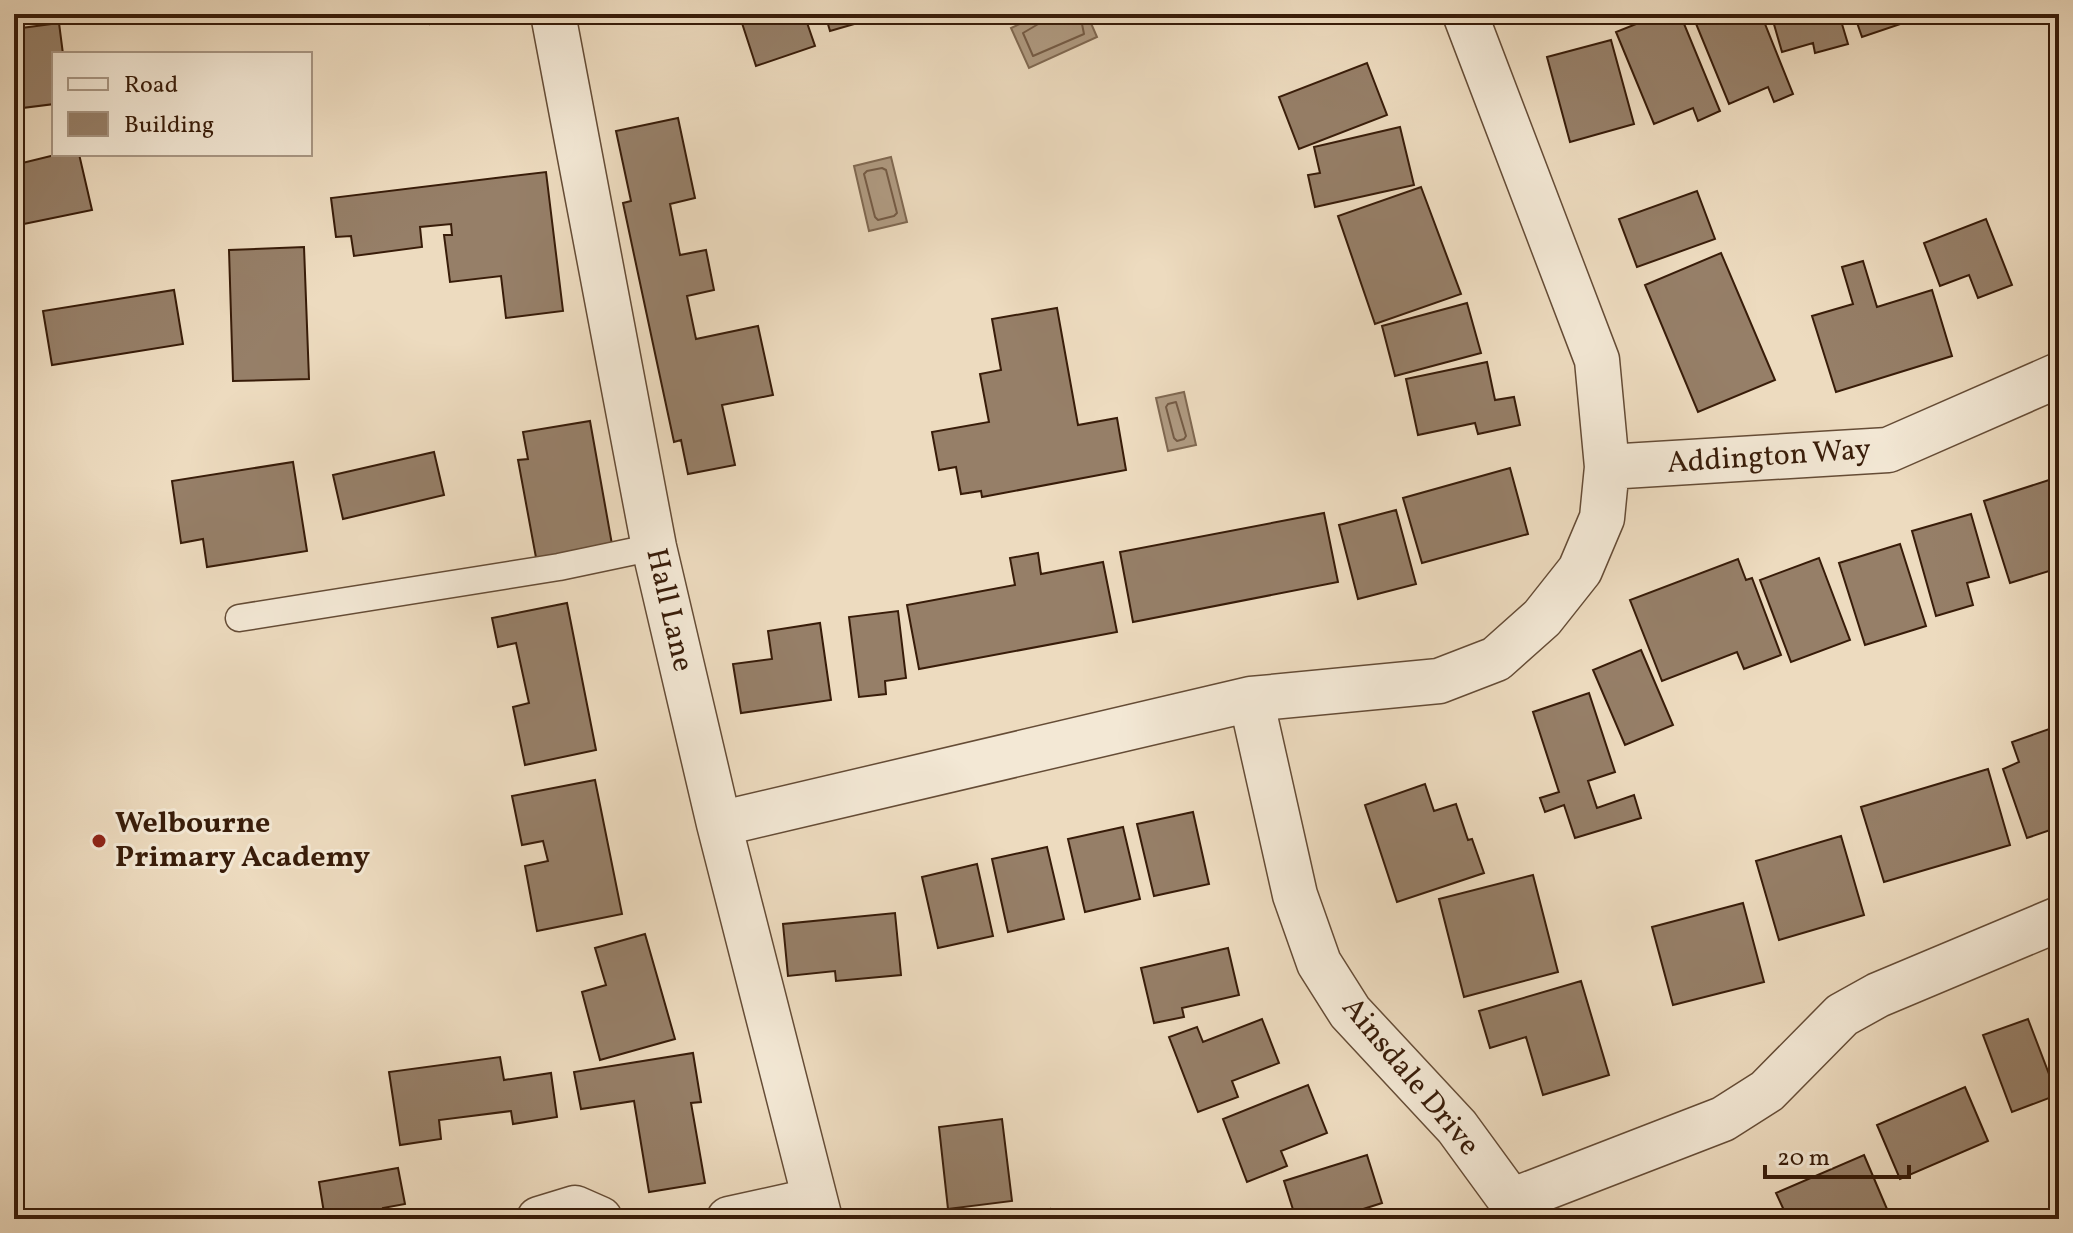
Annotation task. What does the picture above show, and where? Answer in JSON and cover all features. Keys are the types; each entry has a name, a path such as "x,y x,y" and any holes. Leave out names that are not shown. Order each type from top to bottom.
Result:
{"street":[{"name":"Hall Lane","path":"553,14 654,547 719,824 818,1209 729,1219"},
{"path":"719,824 1251,699 1439,681 1496,659 1542,618 1580,570 1602,518 1607,467 1597,360 1465,14"},
{"name":"Addington Way","path":"1607,467 1888,450 2059,375"},
{"name":"Ainsdale Drive","path":"1251,699 1295,895 1319,963 1350,1012 1457,1127 1515,1210"},
{"path":"1515,1210 1723,1119 1767,1091 1842,1015 1878,995 2059,919"},
{"path":"539,1219 575,1208 600,1219"}],"lane":[{"path":"239,618 559,567 654,547"}],"water":[{"path":"1042,14 1087,14 1097,37 1029,68 1011,28"},
{"path":"891,157 907,222 869,231 854,166"},
{"path":"1184,392 1196,445 1168,451 1156,398"}],"building":[{"path":"428,14 476,14 430,24"},
{"path":"750,14 804,14 815,46 756,66 740,17"},
{"path":"825,14 889,14 830,31"},
{"path":"1661,14 1680,14 1720,111 1698,121 1693,108 1654,124 1616,32"},
{"path":"1692,14 1761,14 1793,94 1774,102 1768,87 1729,104"},
{"path":"1771,14 1839,14 1848,44 1815,53 1813,43 1782,52"},
{"path":"1854,14 1924,14 1924,16 1862,37"},
{"path":"59,23 63,52 52,52 52,104 14,109 14,29"},
{"path":"1611,40 1634,124 1570,142 1547,57"},
{"path":"1367,63 1387,115 1299,149 1279,97"},
{"path":"678,118 695,198 670,204 680,255 706,250 714,290 687,296 696,339 758,326 773,395 722,405 735,465 688,474 681,440 674,442 623,203 631,201 616,131"},
{"path":"1400,127 1414,185 1315,207 1308,175 1320,173 1314,147"},
{"path":"52,156 79,156 92,210 14,226 14,165"},
{"path":"546,172 563,311 506,318 501,276 450,282 444,235 452,235 451,224 420,227 422,247 354,256 351,236 336,237 331,198"},
{"path":"1421,187 1461,294 1375,324 1338,216"},
{"path":"1697,191 1715,239 1637,267 1619,219"},
{"path":"1986,219 2012,285 1978,298 1969,275 1940,286 1924,243"},
{"path":"304,247 309,379 233,381 229,250"},
{"path":"1721,253 1775,380 1698,412 1645,285"},
{"path":"1863,261 1877,307 1932,290 1952,356 1836,392 1812,316 1853,304 1842,267"},
{"path":"174,290 183,344 52,365 43,311"},
{"path":"1467,303 1481,353 1395,376 1382,326"},
{"path":"1057,308 1078,425 1117,418 1126,470 982,497 981,491 961,494 956,467 939,470 932,432 989,422 980,374 1001,370 992,319"},
{"path":"14,352 22,382 14,384"},
{"path":"1487,362 1495,400 1514,397 1520,425 1478,434 1475,423 1418,435 1406,379"},
{"path":"590,421 613,550 537,563 518,460 528,459 523,432"},
{"path":"434,452 444,495 343,519 333,475"},
{"path":"293,462 307,551 207,567 203,539 181,543 172,481"},
{"path":"1510,468 1528,534 1422,563 1403,498"},
{"path":"2049,480 2059,512 2059,568 2010,583 1984,501"},
{"path":"1396,510 1416,584 1358,599 1339,525"},
{"path":"1324,513 1338,582 1133,622 1120,552"},
{"path":"1971,514 1989,577 1967,583 1973,605 1936,616 1912,531"},
{"path":"1900,544 1926,626 1865,645 1839,563"},
{"path":"1038,553 1041,574 1103,562 1117,632 919,669 907,605 1015,585 1010,558"},
{"path":"1819,558 1850,640 1791,662 1760,580"},
{"path":"1738,559 1746,580 1752,578 1781,655 1744,669 1737,652 1662,681 1630,600"},
{"path":"567,603 596,750 525,765 513,707 529,703 516,643 498,647 492,618"},
{"path":"898,611 906,678 885,681 886,694 859,697 849,617"},
{"path":"820,623 831,700 741,713 733,664 772,659 768,631"},
{"path":"1641,650 1673,725 1625,745 1593,670"},
{"path":"1589,693 1615,772 1588,781 1597,808 1634,795 1641,818 1575,838 1564,805 1545,812 1540,798 1559,792 1533,712"},
{"path":"2055,727 2059,740 2059,827 2027,838 2003,769 2019,762 2012,742"},
{"path":"1988,769 2010,845 1884,882 1861,807"},
{"path":"595,780 622,914 537,931 525,866 548,861 543,841 522,845 512,796"},
{"path":"1425,784 1434,811 1456,804 1468,840 1472,839 1484,873 1397,902 1365,805"},
{"path":"1193,812 1209,884 1154,896 1137,824"},
{"path":"1123,827 1140,899 1085,912 1068,839"},
{"path":"1841,836 1864,915 1779,940 1756,861"},
{"path":"1047,847 1064,919 1008,932 992,859"},
{"path":"977,864 993,936 938,948 922,877"},
{"path":"1533,875 1558,972 1464,997 1439,899"},
{"path":"1743,903 1764,982 1673,1005 1652,927"},
{"path":"895,913 901,975 836,981 835,971 788,976 783,924"},
{"path":"645,934 675,1039 600,1060 582,992 606,985 595,948"},
{"path":"1228,948 1239,995 1182,1008 1184,1017 1154,1023 1141,968"},
{"path":"1581,981 1609,1075 1543,1095 1526,1037 1490,1048 1479,1011"},
{"path":"1262,1019 1279,1063 1232,1081 1238,1097 1198,1112 1169,1037 1197,1027 1203,1042"},
{"path":"2028,1019 2057,1095 2012,1112 1983,1035"},
{"path":"693,1053 701,1102 691,1103 705,1183 649,1192 634,1101 581,1109 574,1072"},
{"path":"500,1057 504,1080 551,1073 557,1117 513,1124 511,1111 439,1120 441,1139 400,1145 389,1072"},
{"path":"1308,1085 1327,1133 1281,1151 1287,1166 1247,1182 1223,1119"},
{"path":"1965,1087 1988,1141 1900,1179 1877,1125"},
{"path":"1002,1119 1012,1201 948,1209 939,1127"},
{"path":"1367,1155 1382,1203 1332,1219 1296,1219 1284,1181"},
{"path":"1864,1155 1887,1209 1864,1219 1788,1219 1776,1193"},
{"path":"398,1168 405,1204 383,1208 385,1219 325,1219 319,1182"},
{"path":"1050,1209 1052,1219 994,1219"}],"place":[{"name":"Welbourne Primary Academy","path":"99,841"}]}
